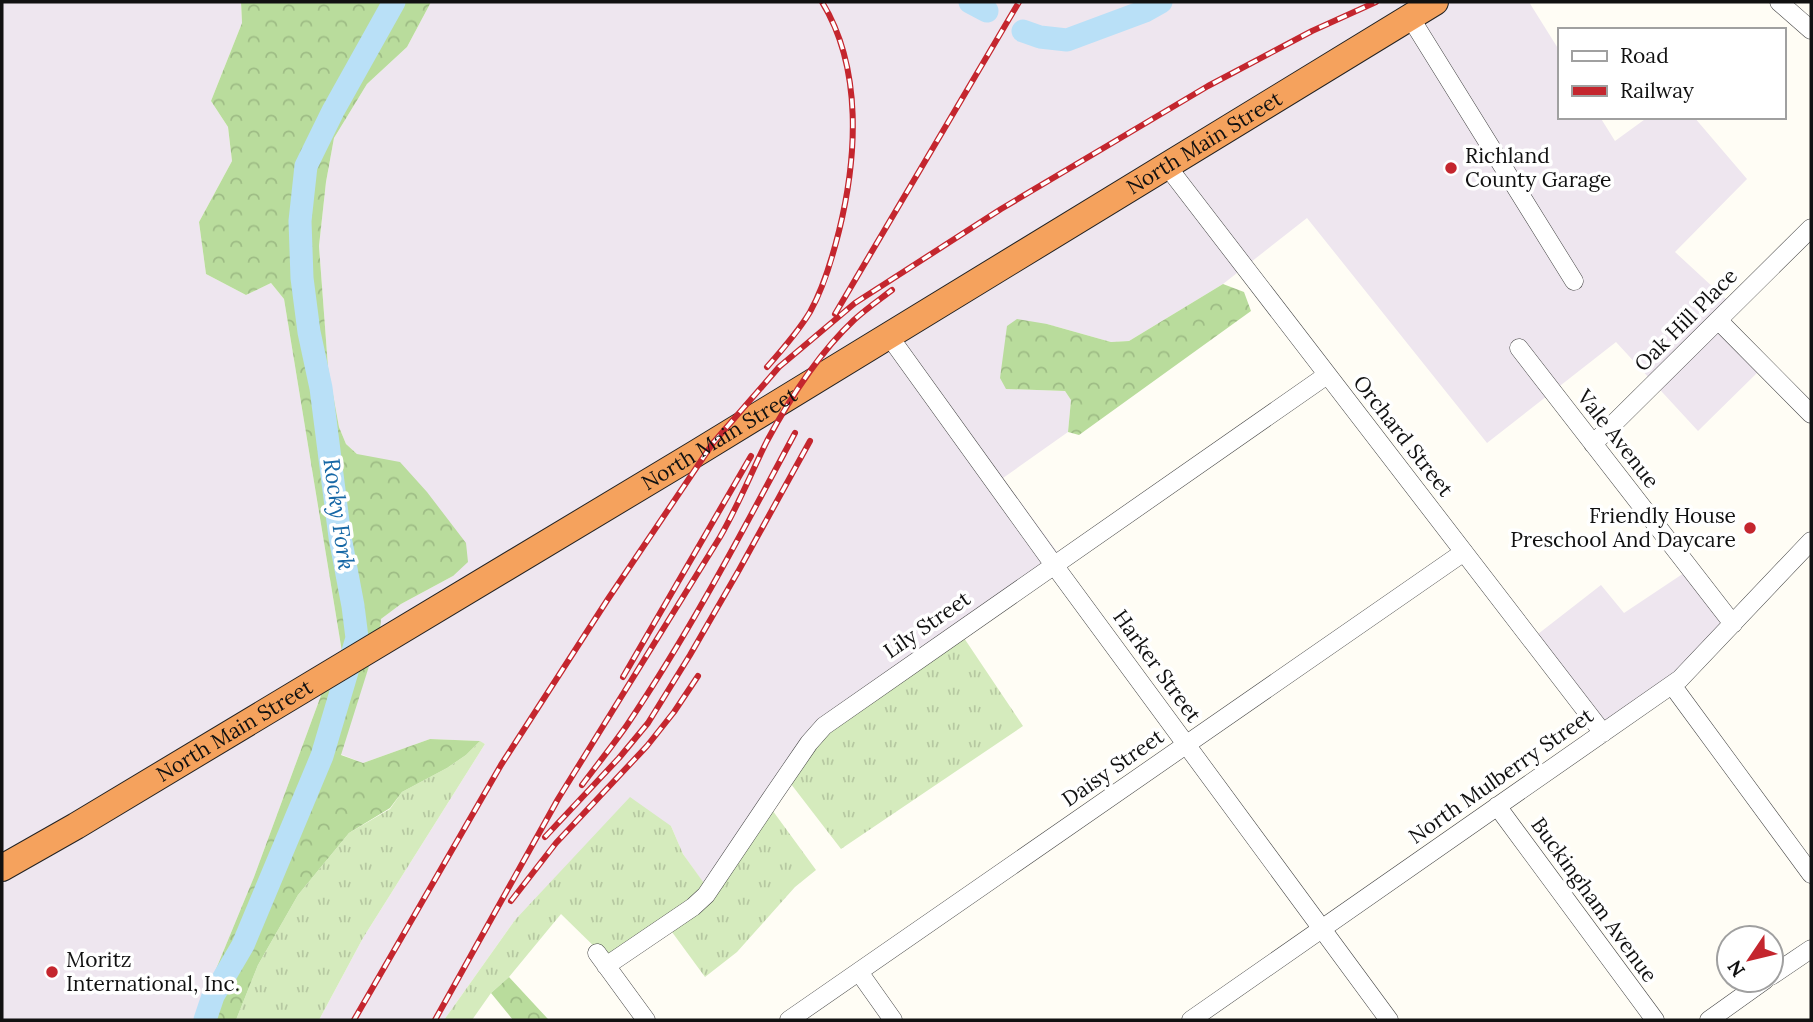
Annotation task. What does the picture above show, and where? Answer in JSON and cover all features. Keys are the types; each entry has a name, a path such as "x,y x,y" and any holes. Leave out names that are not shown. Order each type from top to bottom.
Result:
{"highway":[{"name":"North Main Street","path":"2,868 889,336 1434,2"}],"street":[{"path":"1779,2 1811,30"},
{"path":"1410,17 1574,281"},
{"name":"Orchard Street","path":"1167,166 1602,733"},
{"name":"Oak Hill Place","path":"1593,444 1811,228"},
{"path":"1718,320 1811,414"},
{"name":"Harker Street","path":"889,336 1389,1020"},
{"name":"Vale Avenue","path":"1519,348 1733,624"},
{"name":"Lily Street","path":"646,1020 601,960 693,907 706,895 774,793 824,726 1327,375"},
{"name":"North Mulberry Street","path":"1191,1020 1672,685 1690,671 1811,541"},
{"name":"Daisy Street","path":"789,1020 1464,552"},
{"path":"1672,685 1811,874"},
{"name":"Buckingham Avenue","path":"1497,806 1655,1020"},
{"path":"1785,967 1811,949"},
{"path":"859,972 893,1020"},
{"path":"1709,1020 1745,994"}],"shaded area":[{"path":"2,2 241,2 242,23 211,101 228,127 232,161 199,222 206,274 246,295 271,283 284,299 342,652 323,690 254,877 195,1020 2,1020"},
{"path":"431,2 1529,2 1558,48 1558,119 1601,119 1615,141 1645,119 1696,119 1747,179 1675,252 1728,301 1709,320 1760,370 1698,431 1616,342 1487,443 1307,218 1223,284 1129,341 1111,342 1047,324 1006,389 1065,391 1071,400 1068,432 1003,478 1066,564 820,739 713,897 683,854 671,826 515,920 444,1020 319,1020 363,938 485,744 479,741 430,739 363,763 340,754 380,631 381,619 401,604 453,576 357,454 346,444 339,427 328,367 319,246 334,138 367,84 407,47"},
{"path":"1684,573 1723,624 1680,669 1606,723 1538,634 1601,585 1624,613"}],"green space":[{"path":"241,2 431,2 407,47 367,84 334,138 319,246 328,367 339,427 346,444 357,454 400,462 466,543 468,562 453,576 401,604 381,619 380,631 342,652 284,299 271,283 246,295 206,274 199,222 232,161 228,127 211,101 242,23"},
{"path":"1223,284 1244,292 1251,311 1079,435 1068,432 1071,400 1065,391 1006,389 1000,378 1007,326 1017,319 1047,324 1111,342 1129,341"},
{"path":"962,635 1023,726 841,849 791,784 820,739"},
{"path":"370,663 341,755 363,763 430,739 480,741 466,755 402,792 390,808 349,833 298,895 258,965 236,1020 195,1020 254,877 323,690"},
{"path":"480,741 485,744 363,938 319,1020 236,1020 258,965 298,895 349,833 390,809 402,792 447,768"},
{"path":"630,797 671,826 683,854 706,886 608,960 561,914 509,977 491,993 472,1020 444,1020 515,920"},
{"path":"770,807 816,870 795,887 737,952 705,977 672,932"},
{"path":"509,977 549,1020 513,1020 491,993"}],"waterway":[{"name":"Rocky Fork","path":"205,1020 213,996 243,945 322,756 357,638 340,537 321,388 309,332 302,278 300,221 306,166 333,111 394,2"},
{"path":"970,2 987,11"},
{"path":"1023,31 1040,37 1067,40 1145,11 1161,2"}],"railway":[{"path":"767,367 800,327 819,293 839,231 850,174 853,114 850,85 835,28 822,2"},
{"path":"835,314 1019,2"},
{"path":"354,1020 501,765 608,599 713,443 779,367 855,303 1001,209 1208,86 1312,31 1376,2"},
{"path":"435,1020 558,799 720,537 767,441 795,393 841,333 892,290"},
{"path":"582,785 627,725 672,654 795,433"},
{"path":"545,837 648,723 739,570 810,441"},
{"path":"623,677 751,456"},
{"path":"511,901 556,843 647,746 698,676"}],"place":[{"name":"Richland County Garage","path":"1451,168"},
{"name":"Friendly House Preschool And Daycare","path":"1750,528"},
{"name":"Moritz International, Inc.","path":"52,972"}]}
